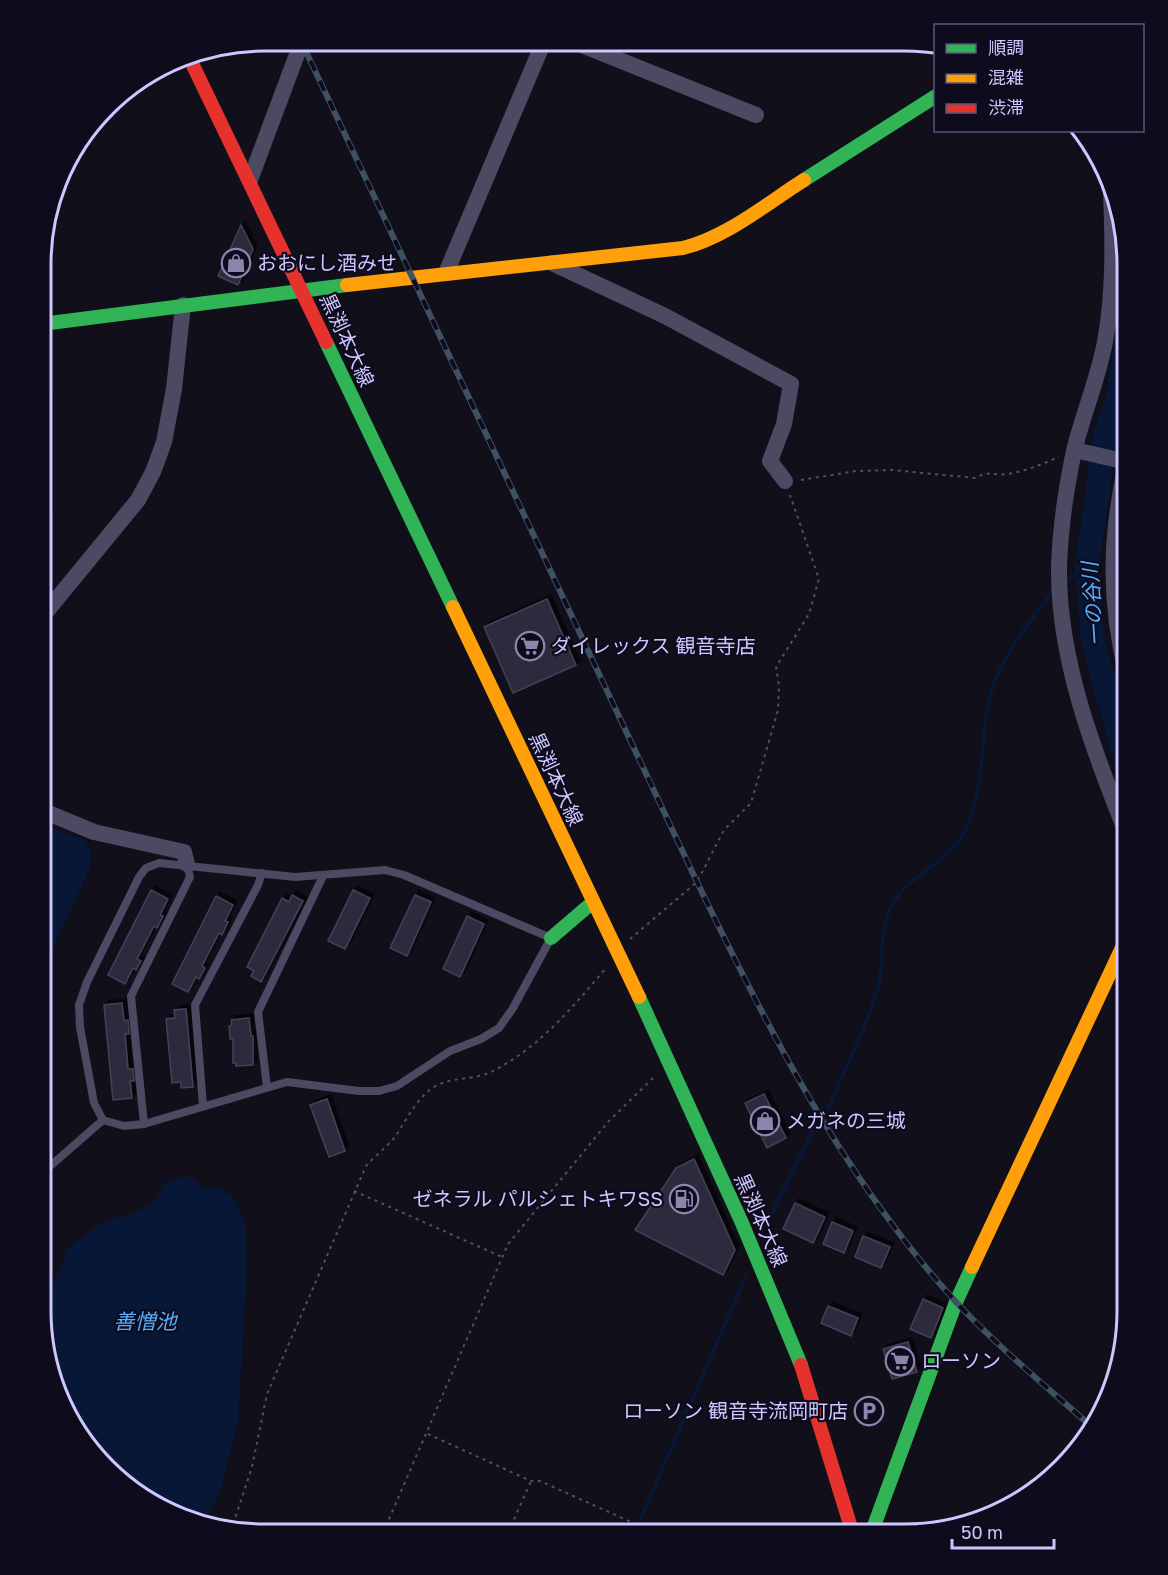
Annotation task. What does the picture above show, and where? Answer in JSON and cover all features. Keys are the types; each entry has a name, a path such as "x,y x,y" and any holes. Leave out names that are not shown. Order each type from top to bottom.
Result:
{"street":[{"path":"250,180 298,51"},
{"path":"446,273 540,51"},
{"path":"597,51 756,115"},
{"name":"黒渕本大線","path":"193,63 593,902 742,1222 785,1323 817,1410 850,1524"},
{"path":"51,323 183,304 683,248 703,243 934,97"},
{"path":"1111,214 1111,284 1105,342 1075,450 1066,494 1059,569 1079,699 1117,807"},
{"path":"552,263 665,316 790,384 784,424 770,461 785,482"},
{"path":"51,606 138,500 153,472 164,442 174,389 183,304"},
{"path":"1075,450 1117,459"},
{"path":"1117,509 1112,561 1117,614"},
{"path":"51,814 94,832 184,852 187,864"},
{"path":"551,938 593,902"},
{"path":"875,1524 956,1302 1117,958"}],"lane":[{"path":"159,863 187,864 262,873 323,876 386,870 404,875 551,938 513,1008 499,1028 481,1039 450,1051 397,1086 369,1091 287,1082 144,1124 124,1126 103,1120 94,1103 80,1027 79,1005 84,990 146,868 159,863"},
{"path":"144,1124 131,996 190,877 187,864"},
{"path":"203,1106 195,1005 258,885 262,873"},
{"path":"267,1087 258,1012 323,876"},
{"path":"51,1165 103,1120"}],"path":[{"path":"616,951 697,882 724,830 751,803 778,710 779,686 776,667 808,614 819,579 785,482 856,471 892,470 975,478 987,472 1005,475 1033,468 1075,450"},
{"path":"234,1522 252,1467 267,1394 366,1166 393,1139 412,1109 430,1090 442,1082 478,1078 531,1047 557,1024 610,964"},
{"path":"387,1524 508,1244 608,1122 660,1072"},
{"path":"354,1191 502,1257"},
{"path":"428,1433 531,1481 540,1481 632,1521"},
{"path":"512,1524 531,1481"}],"water":[{"path":"51,828 86,841 92,856 89,870 51,953"},
{"name":"善憎池","path":"191,1176 201,1187 221,1189 233,1196 245,1222 247,1269 238,1423 219,1495 207,1516 170,1502 134,1480 113,1462 95,1441 73,1405 62,1379 51,1325 51,1287 69,1246 101,1223 133,1213 155,1201 166,1182"}],"building":[{"name":"おおにし酒みせ","path":"241,225 253,249 238,285 218,276"},
{"name":"ダイレックス 観音寺店","path":"547,599 576,665 513,693 484,627"},
{"path":"151,890 168,899 160,915 163,916 157,928 154,926 137,959 141,961 136,970 133,968 125,984 108,975"},
{"path":"353,890 370,898 345,949 328,941"},
{"path":"292,895 303,901 261,982 251,976 254,971 247,967 282,898 289,902"},
{"path":"415,895 431,902 407,956 390,948"},
{"path":"216,896 233,905 225,921 228,922 222,935 219,933 202,966 205,968 199,979 196,977 188,992 172,984"},
{"path":"467,916 484,924 460,977 443,969"},
{"path":"122,1003 124,1021 128,1020 129,1034 125,1034 128,1069 133,1069 134,1081 130,1081 132,1098 113,1100 104,1005"},
{"path":"186,1009 193,1087 181,1088 181,1082 172,1083 166,1019 175,1018 174,1010"},
{"path":"249,1018 251,1036 253,1036 253,1065 236,1066 236,1063 233,1063 233,1039 230,1039 229,1026 232,1025 231,1020"},
{"name":"メガネの三城","path":"764,1094 786,1138 767,1148 745,1103"},
{"path":"327,1099 345,1151 329,1157 310,1105"},
{"name":"ゼネラル パルシェトキワSS","path":"694,1159 735,1250 723,1275 635,1230 676,1168"},
{"path":"795,1203 825,1217 813,1243 783,1229"},
{"path":"832,1222 853,1231 844,1253 823,1244"},
{"path":"863,1236 890,1247 881,1268 855,1257"},
{"path":"923,1299 943,1308 931,1338 910,1329"},
{"path":"828,1306 858,1318 851,1336 821,1323"},
{"name":"ローソン","path":"908,1342 917,1372 892,1379 883,1349"}],"waterway":[{"name":"一の谷川","path":"1117,400 1105,438 1087,566 1093,642 1117,728"},
{"path":"1064,583 1087,566"},
{"path":"828,1109 863,1031 879,983 884,928 889,911 896,898 906,887 952,849 968,825 979,782 985,723 991,692 1013,646 1053,591"},
{"path":"766,1226 816,1124"},
{"path":"638,1524 746,1276"}],"railway":[{"path":"306,51 697,882 781,1048 844,1154 878,1205 916,1255 972,1319 1085,1421"}],"traffic: fast":[{"path":"804,180 934,97"},
{"path":"51,323 347,285"},
{"path":"326,342 453,607"},
{"path":"551,938 593,902"},
{"path":"639,997 742,1223 801,1365"},
{"path":"875,1524 956,1302 972,1267"}],"traffic: slow":[{"path":"347,285 683,248 731,228 804,180"},
{"path":"453,607 639,997"},
{"path":"972,1267 1117,958"}],"traffic: jam":[{"path":"192,64 326,342"},
{"path":"801,1365 850,1524"}],"place":[{"name":"おおにし酒みせ","path":"236,263"},
{"name":"ダイレックス 観音寺店","path":"530,646"},
{"name":"メガネの三城","path":"765,1121"},
{"name":"ゼネラル パルシェトキワSS","path":"684,1199"},
{"name":"ローソン","path":"900,1361"},
{"name":"ローソン 観音寺流岡町店","path":"869,1411"}]}
